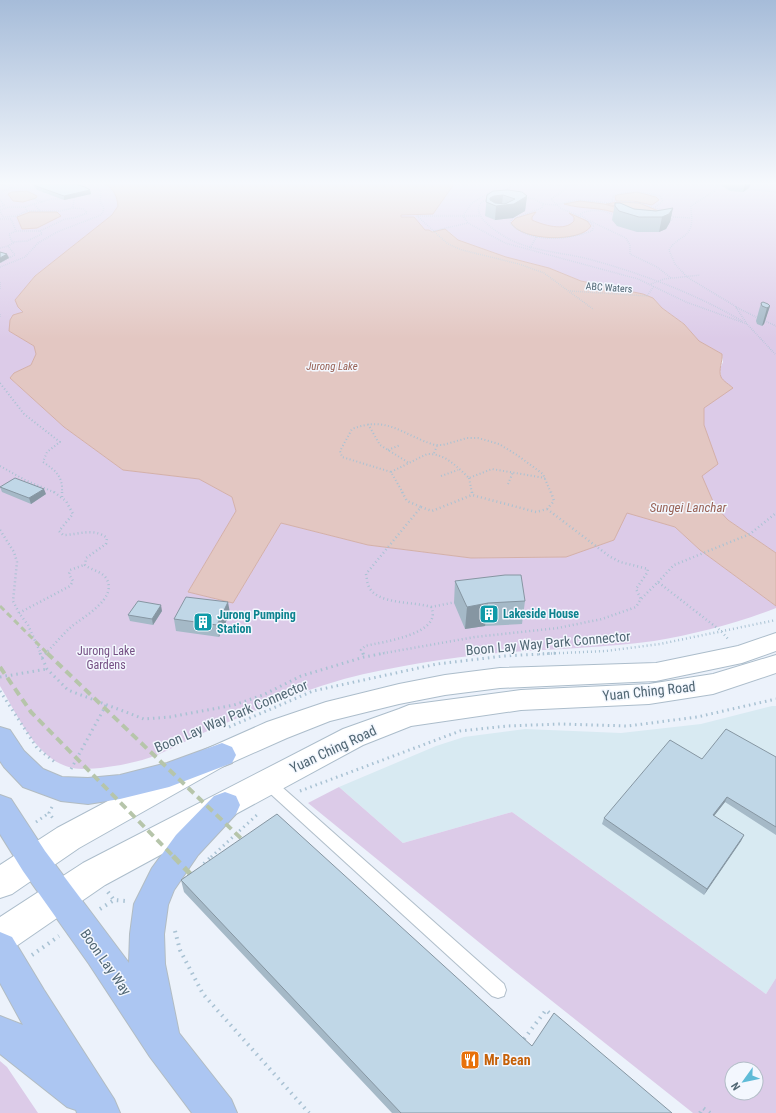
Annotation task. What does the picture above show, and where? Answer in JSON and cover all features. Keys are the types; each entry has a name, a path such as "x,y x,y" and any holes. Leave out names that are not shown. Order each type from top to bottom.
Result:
{"main road":[{"path":"0,738 14,759 33,778 61,790 88,791 120,786 169,775 222,742"},
{"path":"163,1044 159,1031 147,964 147,934 152,904 163,879 187,845 225,805"},
{"name":"Boon Lay Way","path":"0,808 34,861 100,952 163,1044 216,1113"},
{"path":"0,949 31,1003 96,1107"},
{"path":"0,1035 9,1038 96,1107"}],"street":[{"name":"Yuan Ching Road","path":"0,883 68,838 222,742 277,730 326,712 399,694 445,685 500,678 656,672 742,654 776,642"},
{"name":"Yuan Ching Road","path":"0,937 94,874 225,805 265,795 353,737 409,716 521,700 649,694 713,684 776,664"}],"lane":[{"path":"265,795 498,990"}],"path":[{"path":"9,236 12,242 15,242"},
{"path":"0,248 15,242 27,241 38,236"},
{"path":"0,267 25,257 33,248 49,236"},
{"name":"ABC Waters","path":"439,236 448,244 462,250 530,268 552,278 593,309"},
{"path":"492,236 505,243 528,250 625,274 651,284 686,302 747,324"},
{"path":"503,236 530,246 616,267 658,282 721,308 747,324"},
{"path":"528,250 537,236 557,238 572,236"},
{"path":"622,236 626,238 630,245 630,254 656,267 671,278"},
{"path":"681,236 673,242 669,250 675,264 686,277 735,306 776,326"},
{"path":"0,263 15,255 8,246"},
{"path":"0,255 11,257"},
{"path":"651,284 671,278 700,275"},
{"path":"0,282 0,290"},
{"name":"ABC Waters","path":"570,291 647,296 654,286"},
{"path":"735,306 747,324 776,355"},
{"path":"0,314 0,318"},
{"path":"0,382 15,404 26,416 43,431 60,442 44,455 43,462 56,471 61,477 63,485 62,498"},
{"path":"391,472 407,501 432,511 472,495 532,511 547,509 554,501 546,478 543,474 496,442 468,438 437,446 391,425 380,423 356,427 349,431 340,454 345,458 391,472 427,454 434,453 469,478 472,495"},
{"path":"368,424 380,445 409,463"},
{"path":"387,450 400,444"},
{"path":"434,453 437,446"},
{"path":"0,466 66,501 73,514 71,519 62,526 59,531 63,535 71,536 94,531 101,532 107,538 106,544 86,558 85,565"},
{"path":"469,478 492,469 546,478"},
{"path":"441,476 458,470"},
{"path":"508,484 513,472"},
{"path":"421,507 366,574 368,586 374,595 383,599 418,603 431,607 463,600"},
{"path":"547,509 620,562 648,569 648,573 636,589 641,599"},
{"path":"0,530 14,552 17,562 13,602 28,625 47,669 68,690 144,719 170,717 234,705 263,695 301,676 364,656 475,637 558,628 602,620 636,607 641,599 674,565 750,534 776,513"},
{"path":"19,613 70,586 73,581 69,574 70,570 85,565"},
{"path":"42,658 73,625 93,611 102,602 108,590 107,580 100,572 89,569 85,565"},
{"path":"658,582 721,631"},
{"path":"364,656 361,650 365,646 428,627 434,619 431,607"},
{"name":"Boon Lay Way Park Connector","path":"222,742 257,714 313,691 422,667 504,656 606,651 660,644 776,620"},
{"path":"0,677 47,669"},
{"path":"0,691 37,748 58,764"},
{"path":"295,793 460,731 507,726 553,724 628,726 697,717 776,699"},
{"path":"70,771 106,704"},
{"path":"64,768 76,772"},
{"path":"202,867 265,795"},
{"path":"174,929 180,950 203,994 309,1113"},
{"path":"524,1039 546,1010 558,1020"},
{"path":"518,1034 529,1044"},
{"path":"700,1113 703,1108 710,1113"}],"shaded area":[{"path":"776,706 776,978 766,994 512,812 403,843 339,787 436,746 464,737 525,729 621,733 701,724"}],"green space":[{"name":"Jurong Lake Gardens","path":"0,236 86,236 35,276 15,300 23,312 9,331 34,346 36,354 31,365 14,373 10,378 64,427 123,470 199,479 232,497 236,511 188,592 233,603 281,523 368,545 471,558 565,557 614,540 626,512 675,527 700,550 776,606 776,608 716,628 654,641 479,655 421,663 344,679 290,697 255,711 149,758 110,767 91,769 67,766 54,760 42,750 23,726 0,686"},
{"path":"453,236 776,236 776,553 728,520 714,506 701,476 708,438 704,425 704,407 721,377 720,369 723,362 722,354 699,341 684,324 662,308 653,298 643,294 581,281 549,268 506,257 458,240"},
{"path":"339,787 403,843 512,812 766,994 776,978 776,1113 693,1113 513,970 308,803"},
{"path":"0,1061 7,1067 38,1113 0,1113"}],"water":[{"name":"Jurong Lake","path":"86,236 453,236 458,240 506,257 549,268 581,281 643,294 653,298 662,308 684,324 699,341 722,354 720,374 721,377 733,388 704,408 704,425 718,464 702,476 715,506 728,520 776,553 776,606 700,550 675,527 627,513 614,540 566,557 471,558 368,545 281,523 233,603 188,592 236,511 232,497 199,479 123,470 64,427 10,378 14,373 31,365 36,354 34,346 9,331 10,320 13,315 23,312 18,307 15,300 35,276"},
{"path":"538,236 570,236 551,238"}],"building":[{"path":"0,252 7,254 0,258"},
{"path":"763,302 770,306 767,308 762,306 761,303"},
{"path":"15,478 44,489 29,498 0,487"},
{"path":"505,575 521,575 525,601 488,603 467,607 455,581"},
{"path":"186,597 228,602 217,625 174,619"},
{"path":"138,601 161,605 152,619 128,615"},
{"path":"726,729 776,757 776,827 727,797 713,815 744,835 707,889 604,818 670,740 702,759"},
{"path":"277,814 532,1046 554,1013 672,1113 401,1113 181,880"}],"railway":[{"path":"0,606 47,653"},
{"path":"47,653 249,846"},
{"path":"0,667 31,712 174,857"},
{"path":"173,856 198,882"}],"place":[{"name":"Lakeside House","path":"489,614"},
{"name":"Jurong Pumping Station","path":"203,622"},
{"name":"Mr Bean","path":"470,1060"}],"water label":[{"name":"Sungei Lanchar","path":"688,507"}]}
